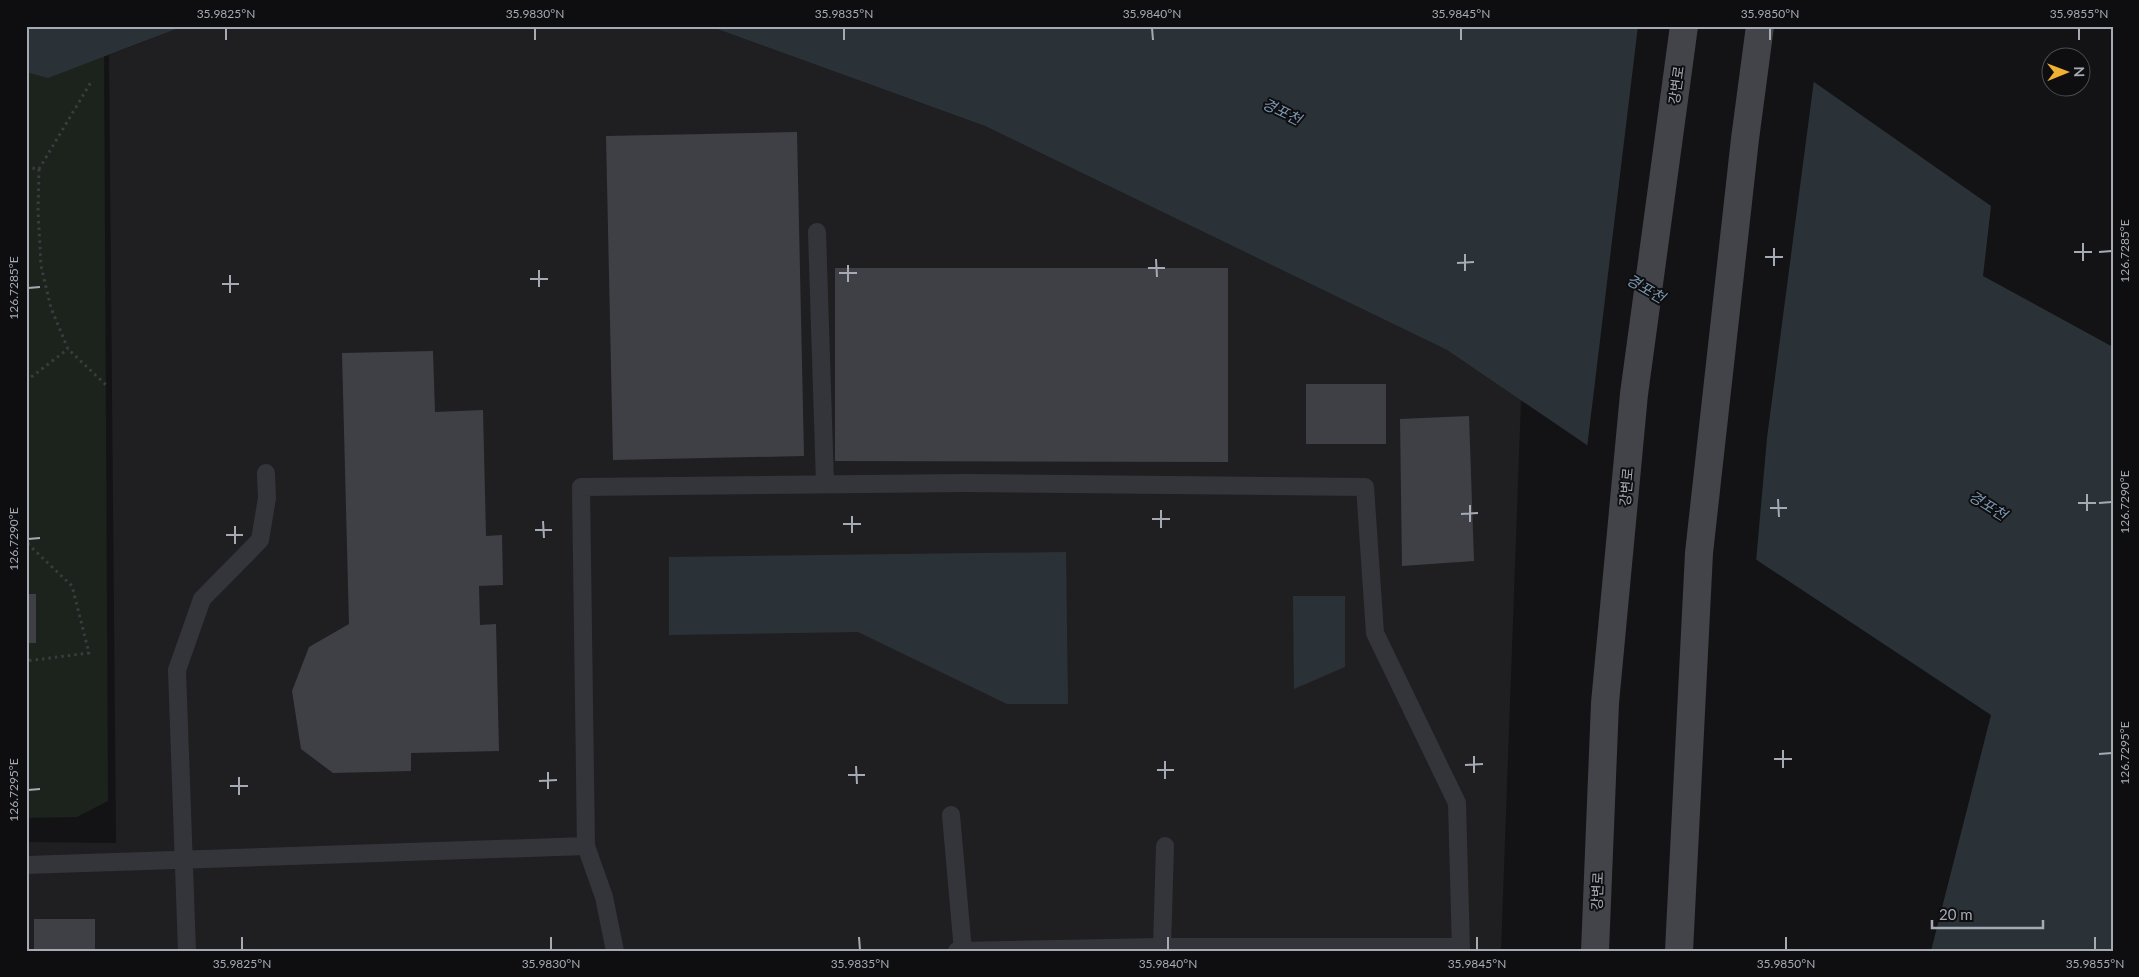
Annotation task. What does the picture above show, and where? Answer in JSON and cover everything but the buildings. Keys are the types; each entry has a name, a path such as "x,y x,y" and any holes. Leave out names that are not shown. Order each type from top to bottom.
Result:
{"street":[{"name":"강변로","path":"1594,951 1605,703 1634,394 1684,26"},
{"path":"1680,951 1699,553 1745,139 1760,26"}],"lane":[{"path":"817,232 825,483"},
{"path":"187,951 177,670 202,599 260,540 267,498 266,473"},
{"path":"615,951 604,897 586,846 581,487 825,483 1366,487 1376,633 1458,803 1461,949 1162,947 957,951"},
{"path":"950,815 963,951"},
{"path":"26,865 586,846"},
{"path":"1162,947 1165,846"}],"path":[{"path":"91,82 39,169 38,210 41,266 51,308 68,349 106,385"},
{"path":"26,167 39,169"},
{"path":"26,381 68,349"},
{"path":"26,537 27,546 72,586 89,653 26,661"}],"shaded area":[{"path":"184,26 709,26 985,126 1447,350 1521,400 1501,951 26,951 26,842 116,843 109,55"},
{"path":"104,44 108,801 77,817 26,818 26,71"}],"water":[{"path":"26,26 184,26 48,78 26,72"},
{"name":"경포천","path":"709,26 1734,26 1991,206 1983,276 2113,347 2113,951 1931,951 1991,715 1737,547 1447,350 985,126"},
{"path":"1066,552 1068,704 1007,704 858,632 669,635 669,557"},
{"path":"1293,596 1345,596 1345,667 1294,689"}],"pier":[{"path":"1638,26 1738,26 1814,80 1767,438 1756,562 1587,448"}]}
